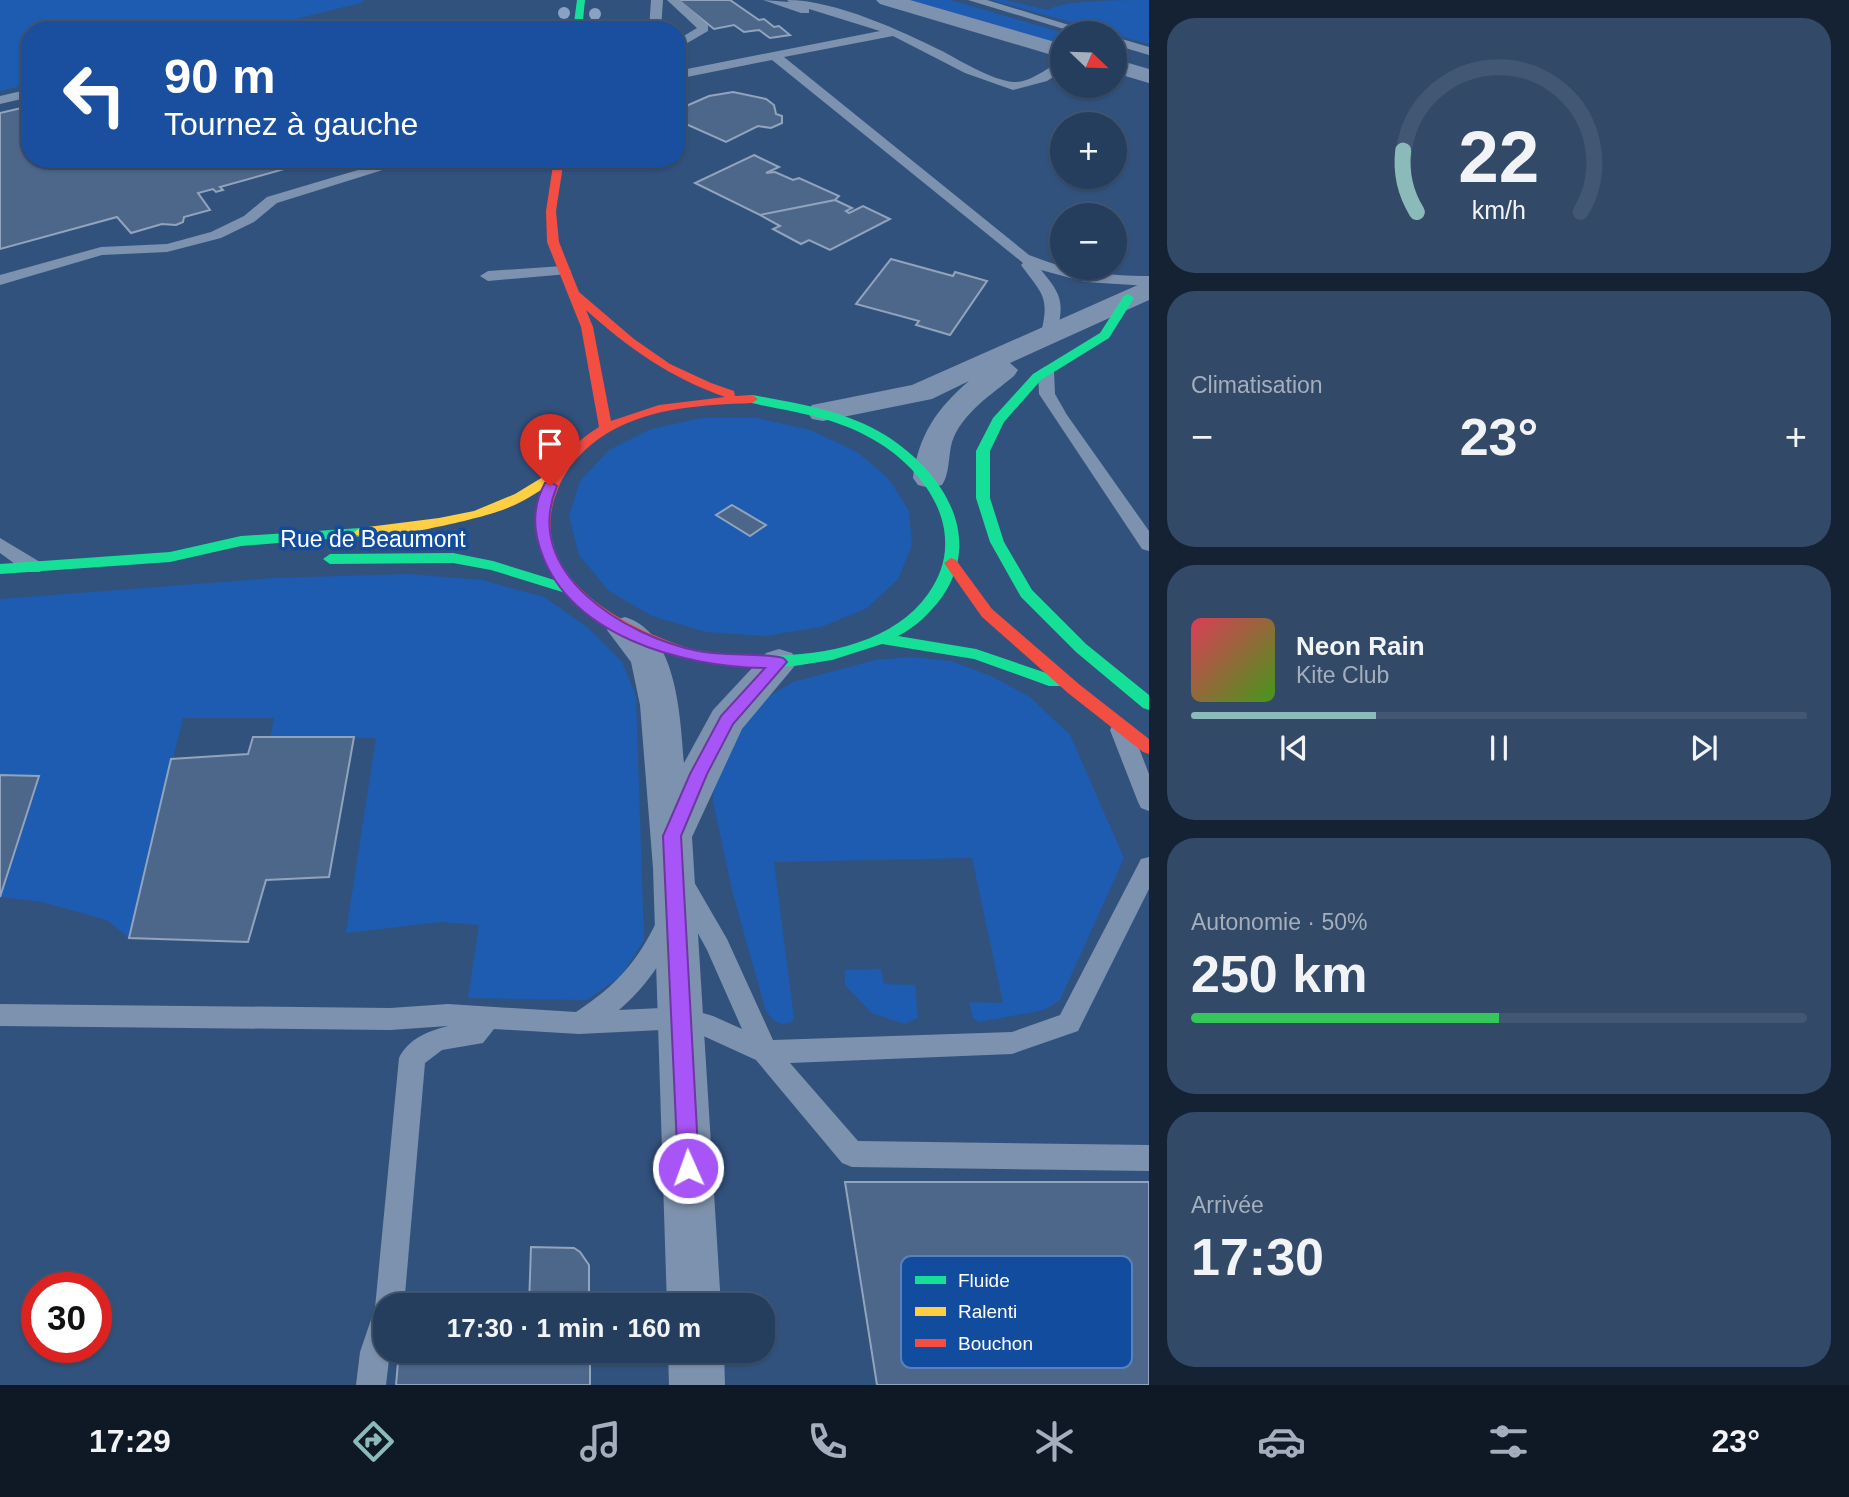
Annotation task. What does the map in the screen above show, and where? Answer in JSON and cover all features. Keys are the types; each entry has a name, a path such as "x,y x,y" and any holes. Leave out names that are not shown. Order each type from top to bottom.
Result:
{"street":[{"path":"578,21 581,0"},
{"path":"887,0 1050,48"},
{"path":"1127,70 1149,76"},
{"path":"558,168 551,211 554,242 563,271 587,327 606,429"},
{"path":"822,412 921,392 1142,289"},
{"path":"1142,289 1105,335 1046,372 1017,397 998,421 983,451 983,498 988,522 1026,593 1081,648 1149,704"},
{"path":"572,291 635,348 669,372 704,387 822,412 855,424 910,457 930,478 951,519 951,563 943,585 927,605 907,623 880,638 827,656 779,662 738,662 698,656 660,645 625,630 596,612 572,590 551,561 542,530 544,500 556,473 580,446 606,429 649,410 699,400 752,399"},
{"path":"930,478 934,445 951,412 1049,333"},
{"name":"Rue de Beaumont","path":"0,569 170,557 242,541 374,532 480,513 516,500 556,473"},
{"name":"Rue de Beaumont","path":"170,557 222,562"},
{"name":"Rue de Beaumont","path":"309,560 453,558 493,566 572,590"},
{"path":"951,563 987,613 1074,689 1149,748"},
{"path":"625,630 649,659 659,705 674,868 693,1293"},
{"path":"880,638 976,654 1074,689"},
{"path":"674,868 699,774 727,720 779,662"},
{"path":"696,1363 697,1385"}],"lane":[{"path":"656,21 657,0"},
{"path":"673,0 704,28 686,39"},
{"path":"769,0 820,15 852,18"},
{"path":"793,0 895,32 969,69 1013,86 1050,74"},
{"path":"974,0 1050,22"},
{"path":"686,73 895,32"},
{"path":"1127,45 1149,51"},
{"path":"775,56 1024,258 1052,290 1056,305 1049,333"},
{"path":"0,100 21,95"},
{"path":"0,280 101,251 167,248 216,235 249,219 272,200 380,168"},
{"path":"1024,258 1053,272 1142,289"},
{"path":"488,276 563,271"},
{"path":"1046,372 1047,394 1059,415 1149,545"},
{"path":"0,544 33,567"},
{"path":"1118,721 1149,802"},
{"path":"0,1015 390,1019 448,1015 579,1023 682,1018 704,1024 765,1052 1012,1043 1069,1023 1149,866"},
{"path":"579,1023 614,1001 636,981 658,948 674,868"},
{"path":"674,868 718,946 765,1052 852,1154 1149,1158"},
{"path":"390,1293 412,1058 423,1046 446,1037 474,1035 487,1019"},
{"path":"372,1385 373,1363"}],"shaded area":[{"path":"0,0 364,2 288,21 21,21 21,86 0,91"},
{"path":"907,0 950,0 1050,29 1050,42"},
{"path":"992,0 1004,0 1048,10 1080,2 1149,0 1149,44 1127,38 1127,21 1067,21"},
{"path":"702,418 757,418 810,430 857,452 889,479 909,511 912,545 898,579 867,608 821,627 765,636 706,632 652,616 609,591 579,555 569,516 580,481 609,450 651,429"},
{"path":"408,574 482,580 544,597 588,628 622,662 636,696 644,940 621,976 587,1000 468,998 479,925 441,922 346,933 376,738 270,738 274,718 183,718 129,938 107,920 42,902 0,897 39,777 0,775 0,599 274,578"},
{"path":"912,657 951,661 993,677 1030,697 1070,735 1124,858 1060,1000 1044,1010 979,1022 973,1018 969,1002 1003,1003 972,858 774,862 794,1020 785,1024 778,1023 766,1011 733,894 713,801 714,776 745,719 766,698 793,682 875,660"},
{"path":"881,969 884,984 915,985 918,1018 905,1024 872,1013 845,985 845,970"}],"building":[{"path":"678,0 730,0 759,20 764,19 774,27 779,26 790,35 770,38 759,30 744,32 734,25 714,29"},
{"path":"733,92 766,99 774,105 776,114 782,116 782,123 771,128 758,126 726,142 686,124 686,106 709,96"},
{"path":"21,108 21,168 288,168 220,187 223,190 216,192 213,189 198,193 210,210 184,217 183,222 176,225 162,224 131,233 117,217 0,249 0,113"},
{"path":"754,155 779,167 766,173 775,172 793,180 799,178 839,196 835,200 760,215 695,183"},
{"path":"835,200 852,208 846,211 849,213 863,206 890,219 830,250 809,240 801,244 773,229 780,226 760,215"},
{"path":"891,259 953,276 955,272 987,281 950,335 916,325 919,321 856,304"},
{"path":"732,505 766,525 750,536 716,515"},
{"path":"253,737 354,737 329,877 266,880 248,942 129,938 171,759 248,754"},
{"path":"0,775 39,776 0,897"},
{"path":"845,1182 1149,1182 1149,1385 877,1385"},
{"path":"531,1247 574,1248 589,1265 589,1293 529,1293"},
{"path":"398,1363 590,1363 590,1385 396,1385"}],"traffic: fast":[{"path":"578,21 581,0"},
{"path":"1128,298 1105,335 1037,377 998,421 983,451 983,498 997,542 1026,593 1081,648 1149,704"},
{"path":"691,654 722,660 794,661 832,655 867,644 900,629 926,608 945,581 952,559 951,525 943,504 921,472 901,453 880,438 832,416 752,399"},
{"path":"0,569 170,557 241,541 360,533"},
{"path":"330,559 453,558 493,566 572,590"},
{"path":"880,638 976,654 1055,682"}],"traffic: slow":[{"path":"360,533 439,523 478,514 520,497 556,473"}],"traffic: jam":[{"path":"558,168 551,211 553,242 587,327 606,429"},
{"path":"577,295 647,354 685,377 730,394"},
{"path":"691,654 626,630 581,598 554,563 546,543 543,523 546,502 565,464 584,444 607,428 641,414 678,405 752,399"},
{"path":"951,563 987,613 1074,689 1149,748"}],"route":[{"path":"550,486 544,500 542,530 551,561 572,590 596,612 625,630 660,645 698,656 738,662 779,662 727,720 699,774 672,836 688,1168"}]}
